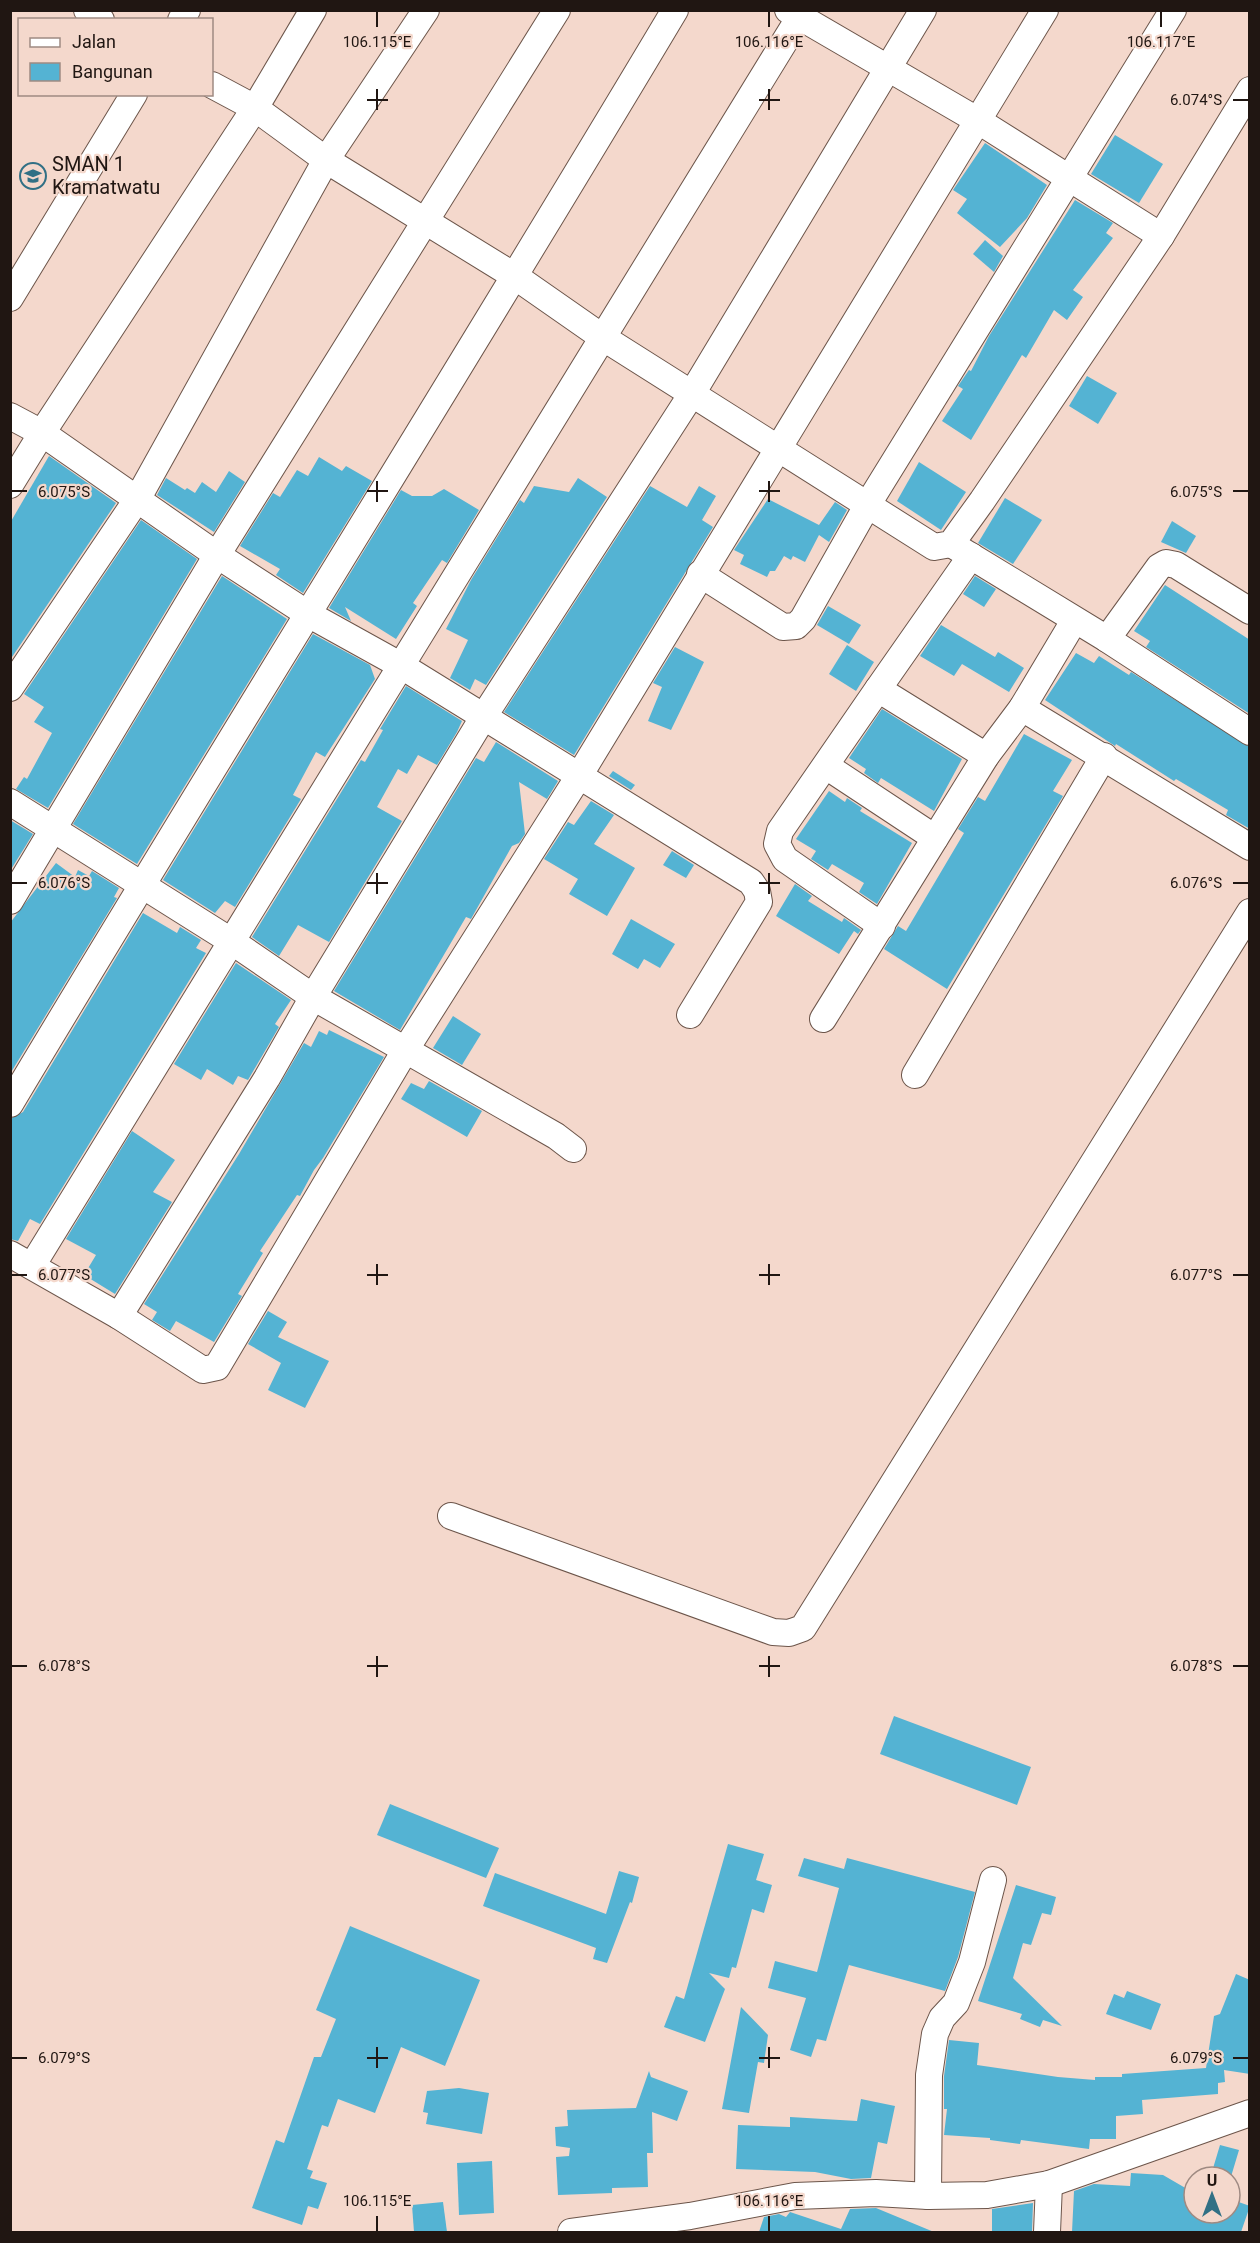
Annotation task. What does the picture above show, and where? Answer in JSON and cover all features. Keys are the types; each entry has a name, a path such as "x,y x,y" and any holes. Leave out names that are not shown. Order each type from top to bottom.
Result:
{"street":[{"path":"10,485 255,108 313,10"},
{"path":"10,688 138,498 326,160 426,10"},
{"path":"10,901 217,555 557,10"},
{"path":"10,1104 142,884 516,277 675,10"},
{"path":"119,1316 261,1088 313,997 484,716 693,392 923,10"},
{"path":"1045,10 977,120 700,574 579,776 406,1049 217,1367 203,1370 119,1316 21,1260 231,941 603,337 797,13 977,120 1161,236"},
{"path":"700,574 783,627 796,626 803,619 868,504 1173,10"},
{"path":"213,86 255,108 326,160 516,277 603,337 868,504 929,546 961,550 1074,621 1107,639 1250,732"},
{"path":"882,926 785,859 779,850 780,831 878,689 961,550 1161,236 1250,90"},
{"path":"10,298 133,96"},
{"path":"10,416 42,433 217,555 309,614 400,664 751,882 757,891 759,902 690,1015"},
{"path":"1107,639 1159,567 1166,563 1176,565 1250,611"},
{"path":"823,1019 986,756 1022,708 1074,621"},
{"path":"878,689 986,756"},
{"path":"1022,708 1250,847"},
{"path":"915,1075 1104,756"},
{"path":"826,766 935,838"},
{"path":"10,802 231,941 313,997 556,1136 573,1149"},
{"path":"451,1516 773,1632 789,1633 803,1628 1250,912"},
{"path":"928,2196 929,2075 935,2034 942,2018 956,2003 972,1962 993,1880"},
{"path":"571,2232 688,2224 795,2196 876,2193 928,2196 987,2195 1049,2184 1250,2113"},
{"path":"1047,2232 1049,2184"}],"building":[{"path":"1115,135 1163,164 1139,203 1091,174"},
{"path":"985,143 1047,185 1027,218 1000,247 957,213 967,199 953,190"},
{"path":"1075,200 1113,223 1106,233 1113,238 1073,290 1083,297 1067,320 1054,310 1026,358 1022,355 971,440 942,421 963,389 958,386 969,370 971,371 989,336"},
{"path":"985,240 1003,256 994,272 973,254"},
{"path":"1087,376 1117,393 1098,424 1069,406"},
{"path":"49,456 116,503 10,660 10,523"},
{"path":"319,457 342,471 346,466 372,481 303,593 276,575 280,569 240,546 273,493 280,497 297,470 308,476"},
{"path":"919,462 966,492 941,530 897,501"},
{"path":"229,471 245,482 214,532 157,495 166,478 185,490 187,488 195,493 202,482 216,492"},
{"path":"578,478 607,497 486,685 475,679 470,690 450,678 468,640 446,629 471,580 520,500 524,503 534,486 569,492"},
{"path":"650,486 687,507 699,486 716,496 702,520 713,527 574,755 504,712"},
{"path":"444,489 479,510 447,563 442,560 413,603 417,606 396,639 345,607 351,621 329,608 401,490 412,496 432,496"},
{"path":"1005,498 1042,520 1013,564 978,543"},
{"path":"768,499 819,525 835,502 847,510 829,542 819,535 805,562 793,556 791,560 784,556 775,571 770,571 767,577 740,564 744,555 734,550"},
{"path":"141,520 197,559 48,808 16,789 24,777 27,779 52,733 34,722 44,707 24,694"},
{"path":"1172,521 1196,536 1186,553 1161,542"},
{"path":"222,576 287,619 137,864 73,824"},
{"path":"975,576 996,589 984,607 963,594"},
{"path":"1165,585 1250,640 1250,714 1146,647 1150,641 1134,631"},
{"path":"828,606 861,625 849,644 817,625"},
{"path":"941,625 995,657 998,652 1024,668 1009,692 962,664 954,676 920,656"},
{"path":"313,634 370,665 375,679 325,757 316,752 293,795 301,799 235,907 225,901 215,913 163,880"},
{"path":"847,645 874,662 856,691 829,674"},
{"path":"675,647 704,662 671,730 648,721 662,687 653,683"},
{"path":"1076,653 1094,663 1099,656 1129,675 1131,672 1250,747 1250,829 1226,815 1228,810 1176,779 1174,781 1116,744 1115,746 1045,700"},
{"path":"406,686 462,721 457,732 437,765 418,755 407,774 398,769 377,807 402,821 329,942 298,925 279,956 252,937 361,760 365,762 383,730 380,729"},
{"path":"882,709 962,759 934,811 881,778 878,783 864,773 866,769 849,758"},
{"path":"1024,734 1072,760 1053,791 1063,796 947,989 884,949 898,926 906,931 964,833 958,829 978,797 985,801"},
{"path":"496,742 558,781 547,799 519,782 525,834 519,843 512,846 471,919 466,917 400,1030 334,991 476,758 484,762"},
{"path":"613,771 635,785 631,790 609,776"},
{"path":"829,791 845,802 847,798 862,808 860,811 912,843 877,904 859,892 864,883 832,864 828,870 811,859 816,851 796,839"},
{"path":"591,801 614,815 594,844 635,868 607,916 569,894 578,879 544,859 568,822 574,825"},
{"path":"10,820 33,834 10,871"},
{"path":"672,851 694,865 686,878 663,865"},
{"path":"56,863 75,877 78,870 89,876 92,871 119,888 114,897 117,898 10,1074 10,923"},
{"path":"795,884 812,896 808,901 842,922 844,918 861,930 858,934 854,931 839,954 776,916"},
{"path":"143,913 177,933 180,927 201,940 196,948 206,953 40,1224 30,1219 18,1241 10,1239 10,1119 23,1112"},
{"path":"631,919 675,944 660,968 644,959 638,969 612,954"},
{"path":"236,963 291,1000 275,1024 279,1027 248,1080 238,1076 233,1085 207,1069 201,1080 174,1064"},
{"path":"453,1016 481,1034 462,1065 433,1048"},
{"path":"329,1030 384,1057 300,1196 297,1195 260,1251 263,1253 238,1294 242,1296 214,1342 176,1321 170,1331 152,1320 157,1312 144,1304 239,1154 304,1043 311,1047 319,1031 327,1035"},
{"path":"429,1081 482,1111 467,1137 401,1099 411,1083 424,1089"},
{"path":"132,1131 175,1160 153,1192 172,1202 115,1294 84,1275 96,1255 66,1239"},
{"path":"268,1311 287,1322 278,1337 329,1361 305,1408 268,1390 281,1363 248,1344"},
{"path":"894,1716 1031,1767 1017,1805 880,1754"},
{"path":"390,1804 499,1848 486,1878 377,1835"},
{"path":"728,1844 764,1854 756,1880 772,1885 764,1913 752,1909 736,1968 732,1967 729,1978 709,1973 725,1989 705,2042 664,2027 676,1996 684,1999"},
{"path":"804,1858 844,1869 847,1858 975,1892 958,1957 945,1991 849,1965 826,2041 817,2039 811,2057 790,2050 806,1998 768,1988 775,1961 817,1972 839,1888 798,1876"},
{"path":"619,1871 639,1877 632,1903 630,1902 607,1963 593,1959 596,1948 483,1906 495,1873 606,1914"},
{"path":"1016,1885 1056,1897 1051,1915 1042,1913 1031,1945 1023,1943 1013,1978 1062,2026 1043,2020 1040,2027 1020,2019 1022,2014 978,2001"},
{"path":"350,1926 480,1980 445,2066 401,2047 375,2113 338,2099 328,2127 322,2125 307,2169 313,2171 310,2178 327,2183 318,2209 308,2206 302,2225 252,2208 276,2140 284,2143 314,2057 321,2057 336,2019 316,2010"},
{"path":"1236,1974 1250,1980 1250,2074 1224,2070 1225,2082 1218,2083 1218,2094 1142,2100 1143,2114 1116,2116 1116,2139 1090,2139 1089,2149 1021,2140 1020,2144 990,2140 990,2138 944,2135 947,2109 944,2109 944,2076 949,2040 979,2043 977,2065 1058,2077 1095,2080 1095,2077 1122,2077 1122,2074 1206,2068 1214,2016 1220,2014"},
{"path":"1127,1991 1161,2004 1151,2030 1106,2014 1114,1994 1124,1998"},
{"path":"741,2007 768,2035 764,2063 758,2062 749,2113 722,2109"},
{"path":"649,2071 651,2077 688,2091 677,2121 652,2112 653,2153 647,2153 648,2187 612,2188 612,2193 558,2195 556,2157 569,2156 570,2148 556,2146 555,2127 568,2126 567,2110 636,2108"},
{"path":"459,2088 489,2093 482,2134 426,2124 428,2113 423,2112 427,2091"},
{"path":"861,2099 895,2106 887,2144 878,2142 871,2178 851,2179 815,2172 736,2169 738,2125 790,2127 790,2117 857,2121"},
{"path":"1220,2145 1239,2150 1234,2165 1214,2165"},
{"path":"492,2161 494,2213 459,2215 457,2163"},
{"path":"1131,2173 1163,2175 1182,2186 1182,2225 1242,2225 1242,2203 1250,2206 1241,2232 1072,2232 1074,2191 1094,2184 1130,2186"},
{"path":"443,2202 447,2232 414,2232 412,2205"},
{"path":"1033,2203 1032,2232 992,2232 992,2209"},
{"path":"876,2208 934,2232 759,2232 764,2217 779,2214 786,2217 790,2212 841,2229 850,2209"}],"place":[{"name":"SMAN 1 Kramatwatu","path":"33,176"}]}
